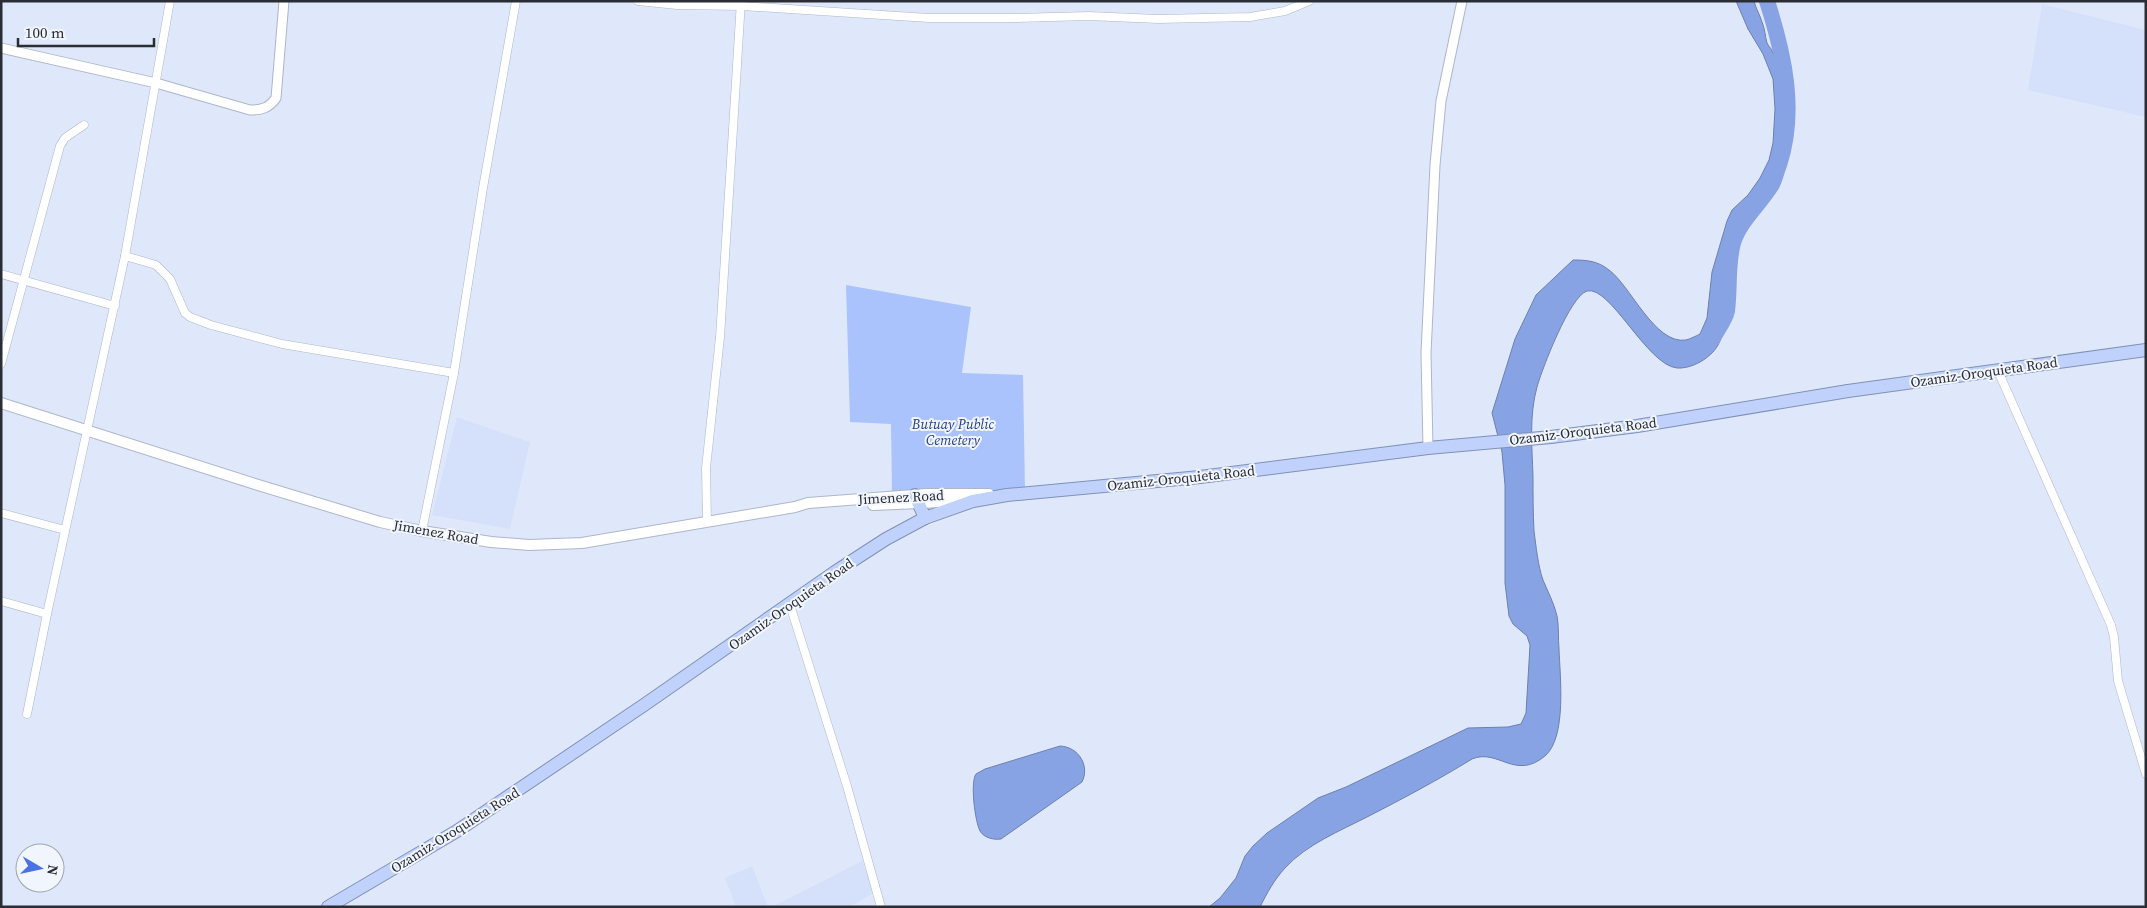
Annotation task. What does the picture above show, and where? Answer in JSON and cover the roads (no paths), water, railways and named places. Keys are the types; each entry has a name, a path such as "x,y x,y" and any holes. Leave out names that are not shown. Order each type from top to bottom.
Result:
{"highway":[{"name":"Ozamiz-Oroquieta Road","path":"328,907 457,831 790,605 835,572 925,518 973,501 1007,495 1200,477 1428,448 1551,437 1637,426 1848,391 2146,350"},
{"path":"916,499 925,518"}],"main road":[{"name":"Jimenez Road","path":"1,403 380,522 491,542 582,543 795,508 916,499 1007,495"},
{"name":"Jimenez Road","path":"916,499 973,501"}],"street":[{"path":"27,714 65,530 115,306 170,1"},
{"path":"1,48 156,83 250,110 261,110 270,106 276,98 284,1"},
{"path":"422,531 454,373 486,168 516,1"},
{"path":"638,1 677,5 742,3 929,18 1088,16 1193,19 1250,17 1285,10 1308,1"},
{"path":"1428,448 1426,353 1435,165 1441,101 1462,1"},
{"path":"707,522 706,468 720,337 742,3"},
{"path":"1,364 60,146 65,138 84,125"},
{"path":"125,256 156,265 170,279 185,313 190,317 211,325 282,344 454,373"},
{"path":"1,274 115,306"},
{"path":"1998,371 2111,625 2118,681 2146,774"},
{"path":"1,513 65,530"},
{"path":"1,601 47,614"},
{"path":"790,605 847,786 881,907"}],"waterway":[{"path":"1713,338 1727,311 1733,243 1744,221 1772,184 1784,145 1788,103 1786,83 1779,41 1767,1"}],"park label":[{"name":"Butuay Public Cemetery","path":"953,432"}]}
